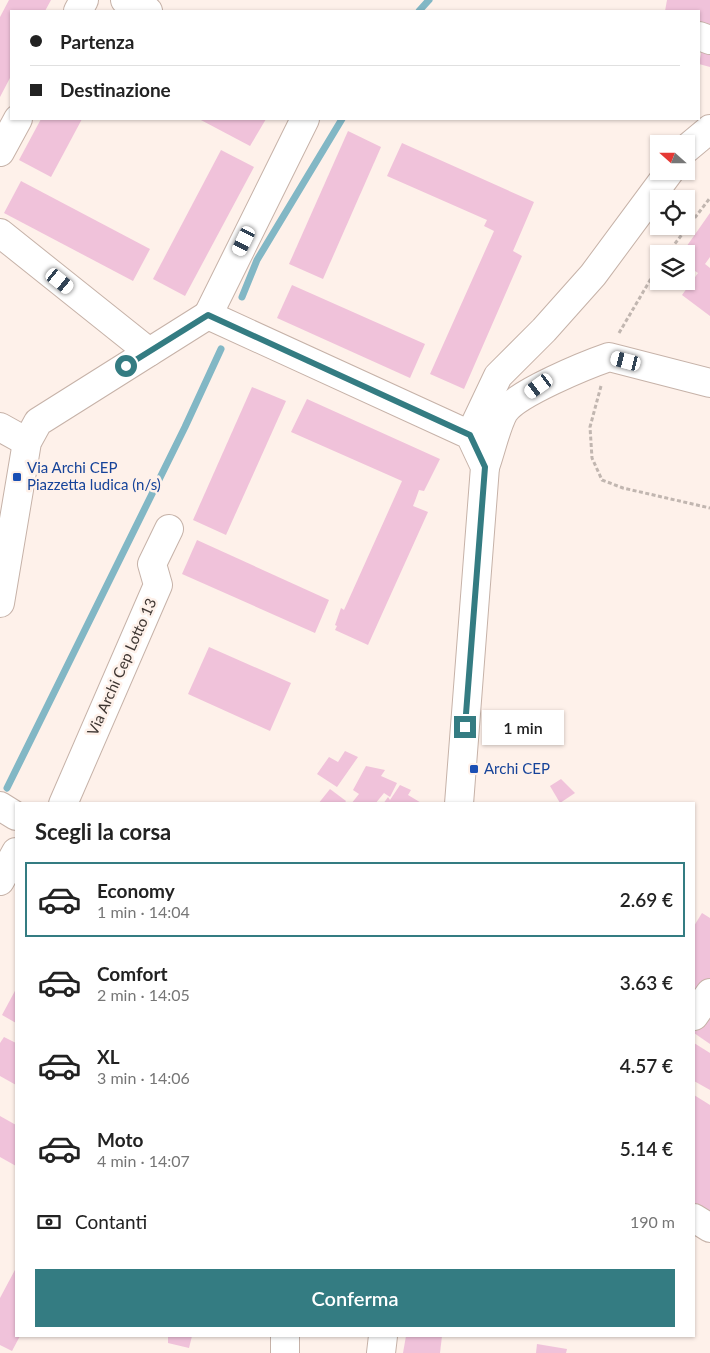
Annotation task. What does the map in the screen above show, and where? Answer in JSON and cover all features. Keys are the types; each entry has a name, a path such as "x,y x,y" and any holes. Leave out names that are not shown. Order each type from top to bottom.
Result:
{"street":[{"path":"125,0 146,10"},
{"path":"0,152 17,120"},
{"path":"0,603 27,442 38,422 208,315 305,120"},
{"path":"695,142 710,129"},
{"path":"470,435 498,376 544,330 593,276 663,180"},
{"path":"0,233 149,352"},
{"path":"208,315 470,435 485,467"},
{"path":"459,802 485,467 505,411 539,386 609,357 710,383"},
{"path":"0,427 27,442"},
{"name":"Via Archi Cep Lotto 13","path":"64,802 158,585 152,564 169,529"},
{"path":"0,806 15,815"},
{"path":"0,881 15,854"},
{"path":"695,1015 710,993"},
{"path":"695,1219 710,1228"},
{"path":"285,1337 285,1353"},
{"path":"380,1353 383,1337"}],"path":[{"path":"674,245 710,198"},
{"path":"650,280 624,322 609,357 590,427 592,458 602,480 623,488 710,508"}],"building":[{"path":"9,0 51,0 46,10 10,10 10,78 0,97 0,17"},
{"path":"667,0 710,0 710,28 700,26 700,10 665,10"},
{"path":"702,49 710,51 710,67 700,64"},
{"path":"40,120 81,120 51,177 19,160"},
{"path":"201,120 265,120 250,146"},
{"path":"348,131 381,147 323,279 289,264"},
{"path":"402,143 534,202 513,251 522,256 464,389 430,374 494,231 484,226 487,220 387,176"},
{"path":"221,150 254,167 185,296 153,279"},
{"path":"21,181 150,249 133,281 4,213"},
{"path":"710,213 710,257 705,264 710,268 710,316 682,295 686,290 695,290 695,277 698,273 695,271 695,245 688,245"},
{"path":"292,285 425,344 410,378 277,318"},
{"path":"252,387 286,401 226,535 193,520"},
{"path":"307,399 440,459 424,491 419,490 413,506 428,512 368,645 335,630 337,626 335,625 341,608 344,610 402,481 291,432"},
{"path":"197,540 329,600 315,633 182,574"},
{"path":"209,647 291,683 270,731 188,694"},
{"path":"345,751 358,757 337,787 317,774 329,757 338,762"},
{"path":"366,766 385,770 381,776 397,783 390,797 384,793 377,802 353,802 359,794 353,790"},
{"path":"561,779 575,793 559,802 550,786"},
{"path":"400,785 411,790 408,795 420,802 384,802 388,797 390,800"},
{"path":"330,789 346,801 345,802 320,802"},
{"path":"702,913 710,918 710,985 695,1005 695,924"},
{"path":"15,991 15,1022 2,1015"},
{"path":"710,1003 710,1044 695,1034 695,1027"},
{"path":"4,1037 15,1042 15,1084 0,1076 0,1043"},
{"path":"695,1044 710,1053 710,1090 695,1082"},
{"path":"695,1096 710,1105 710,1221 695,1213"},
{"path":"0,1116 15,1124 15,1165 0,1157"},
{"path":"15,1270 15,1337 19,1337 12,1351 0,1345 0,1298"},
{"path":"168,1337 192,1337 189,1348 168,1343"},
{"path":"406,1337 442,1337 440,1353 403,1353"},
{"path":"537,1344 567,1349 566,1353 536,1353"}],"waterway":[{"path":"420,10 429,0"},
{"path":"242,297 257,260 341,120"},
{"path":"7,788 185,427 221,349"}],"place":[{"name":"Via Archi CEP Piazzetta ludica (n/s)","path":"17,477"},
{"name":"Archi CEP","path":"474,769"}],"route":[{"path":"126,366 208,315 335,375 470,435 485,467 465,727"}]}
